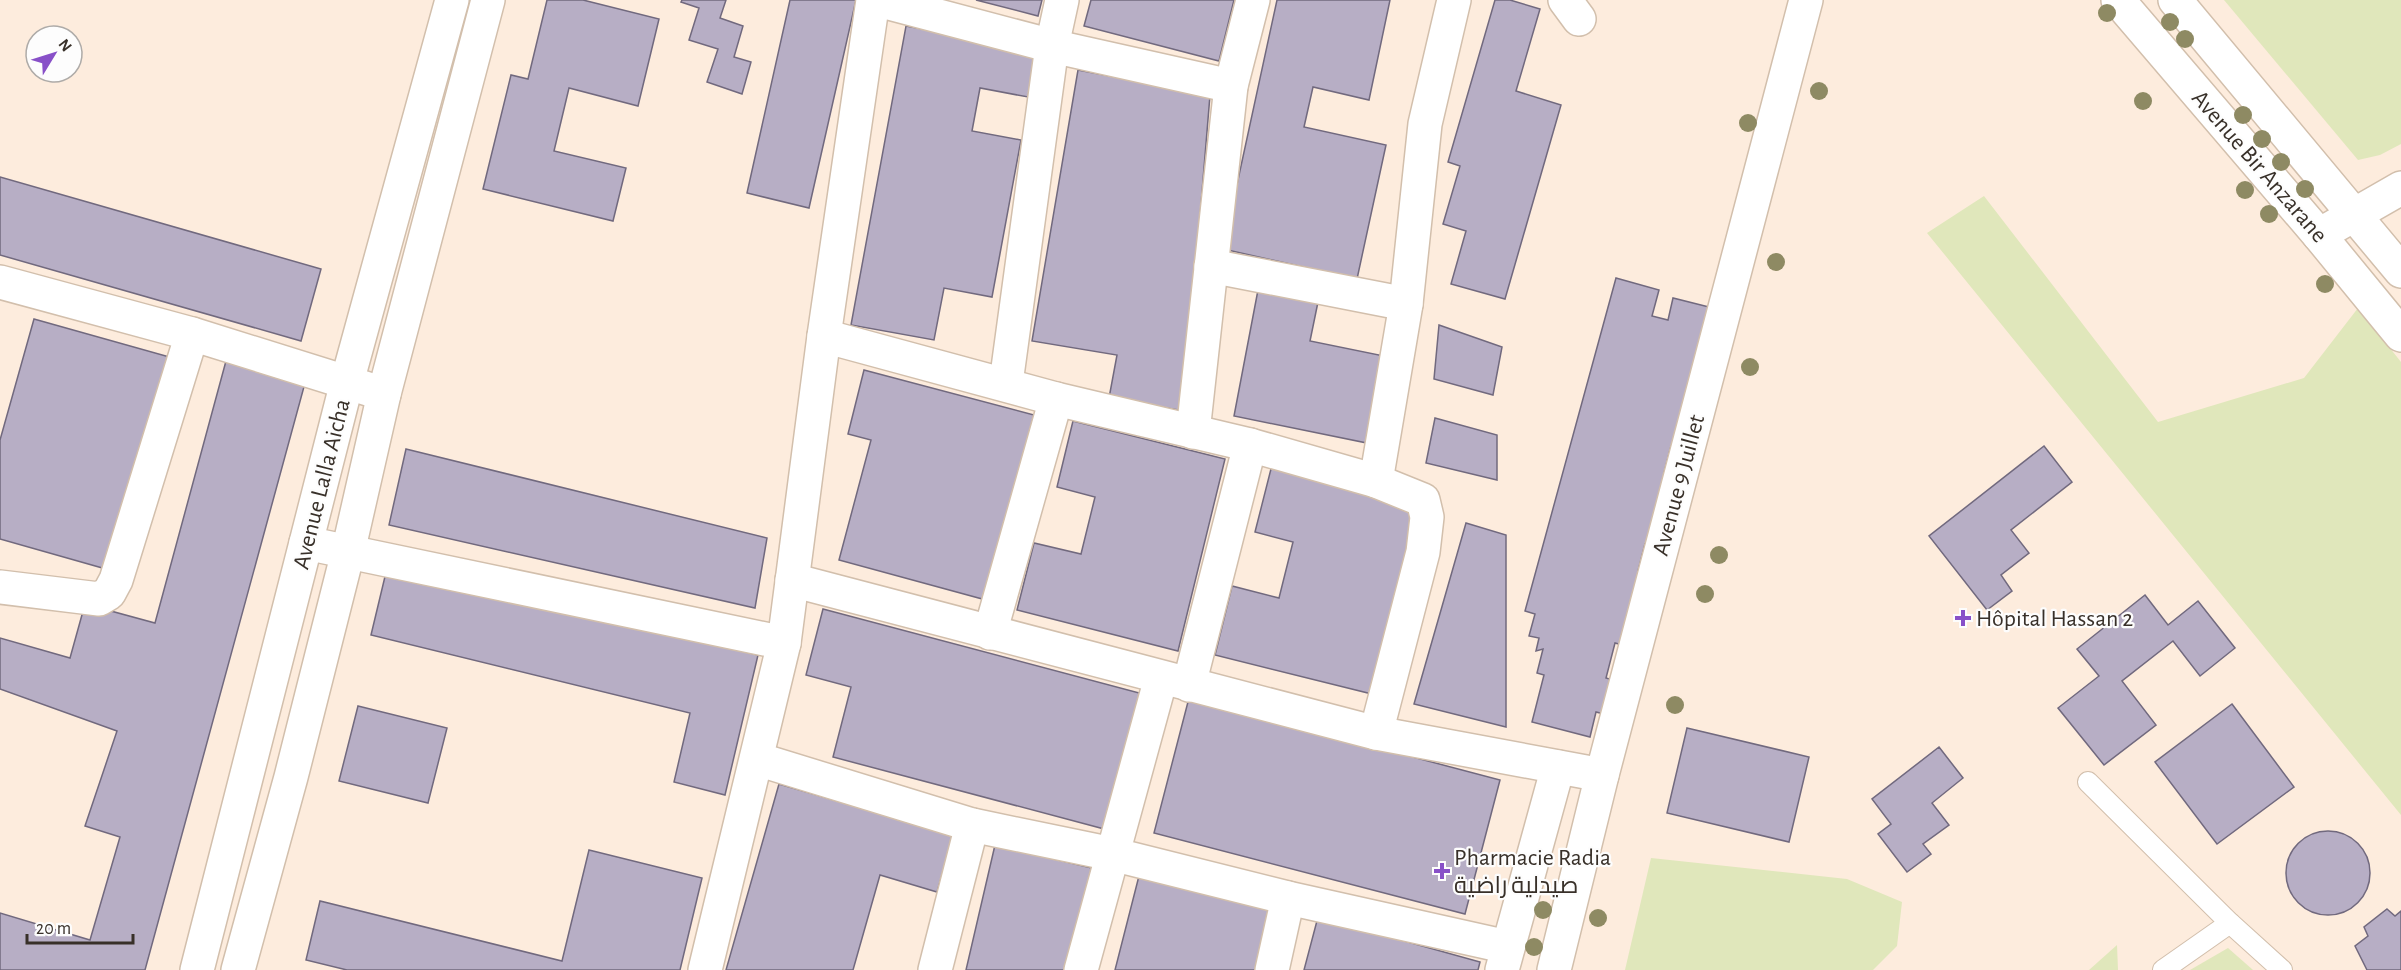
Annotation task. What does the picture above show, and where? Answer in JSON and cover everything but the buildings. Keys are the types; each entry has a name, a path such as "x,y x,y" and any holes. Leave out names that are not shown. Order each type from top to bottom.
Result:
{"street":[{"name":"Avenue Lalla Aicha","path":"197,970 347,382 452,0"},
{"name":"Avenue Lalla Aicha","path":"238,970 348,552 384,394 488,0"},
{"path":"705,970 784,643 824,336 873,0"},
{"path":"878,0 1052,46 1231,86"},
{"path":"1006,383 1052,46 1062,0"},
{"path":"1193,432 1231,86 1253,0"},
{"path":"1376,481 1406,304 1425,124 1454,0"},
{"name":"Avenue 9 Juillet","path":"1554,970 1602,775 1806,0"},
{"name":"Avenue Bir Anzarane","path":"2118,0 2319,235 2401,335"},
{"name":"Avenue Bir Anzarane","path":"2175,0 2401,271"},
{"path":"2319,235 2401,188"},
{"path":"1211,266 1406,304"},
{"path":"0,282 192,334 384,394"},
{"path":"0,587 99,599 109,593 116,580 192,334"},
{"path":"824,336 1006,383 1056,399 1250,445 1376,481 1423,500 1427,517 1423,552 1376,733"},
{"path":"990,633 1056,399"},
{"path":"1081,970 1112,854 1175,682 1250,445"},
{"path":"306,543 784,643"},
{"path":"792,580 1376,733 1602,775"},
{"path":"757,759 972,825 1112,854 1288,898 1505,959 1558,767"},
{"path":"935,970 972,825"},
{"path":"1272,970 1288,898"}],"lane":[{"path":"2088,782 2230,923 2282,970"},
{"path":"2163,970 2230,923"}],"green space":[{"path":"2224,0 2401,0 2401,144 2380,155 2358,160"},
{"path":"1984,196 2158,422 2304,378 2358,308 2401,362 2401,815 1927,233"},
{"path":"1651,858 1847,879 1902,902 1897,946 1873,970 1625,970"},
{"path":"2117,945 2118,970 2089,970"},
{"path":"2228,948 2253,970 2190,970"}],"place":[{"name":"Hôpital Hassan 2","path":"1963,618"},
{"name":"Pharmacie Radia صيدلية راضية","path":"1442,871"}]}
